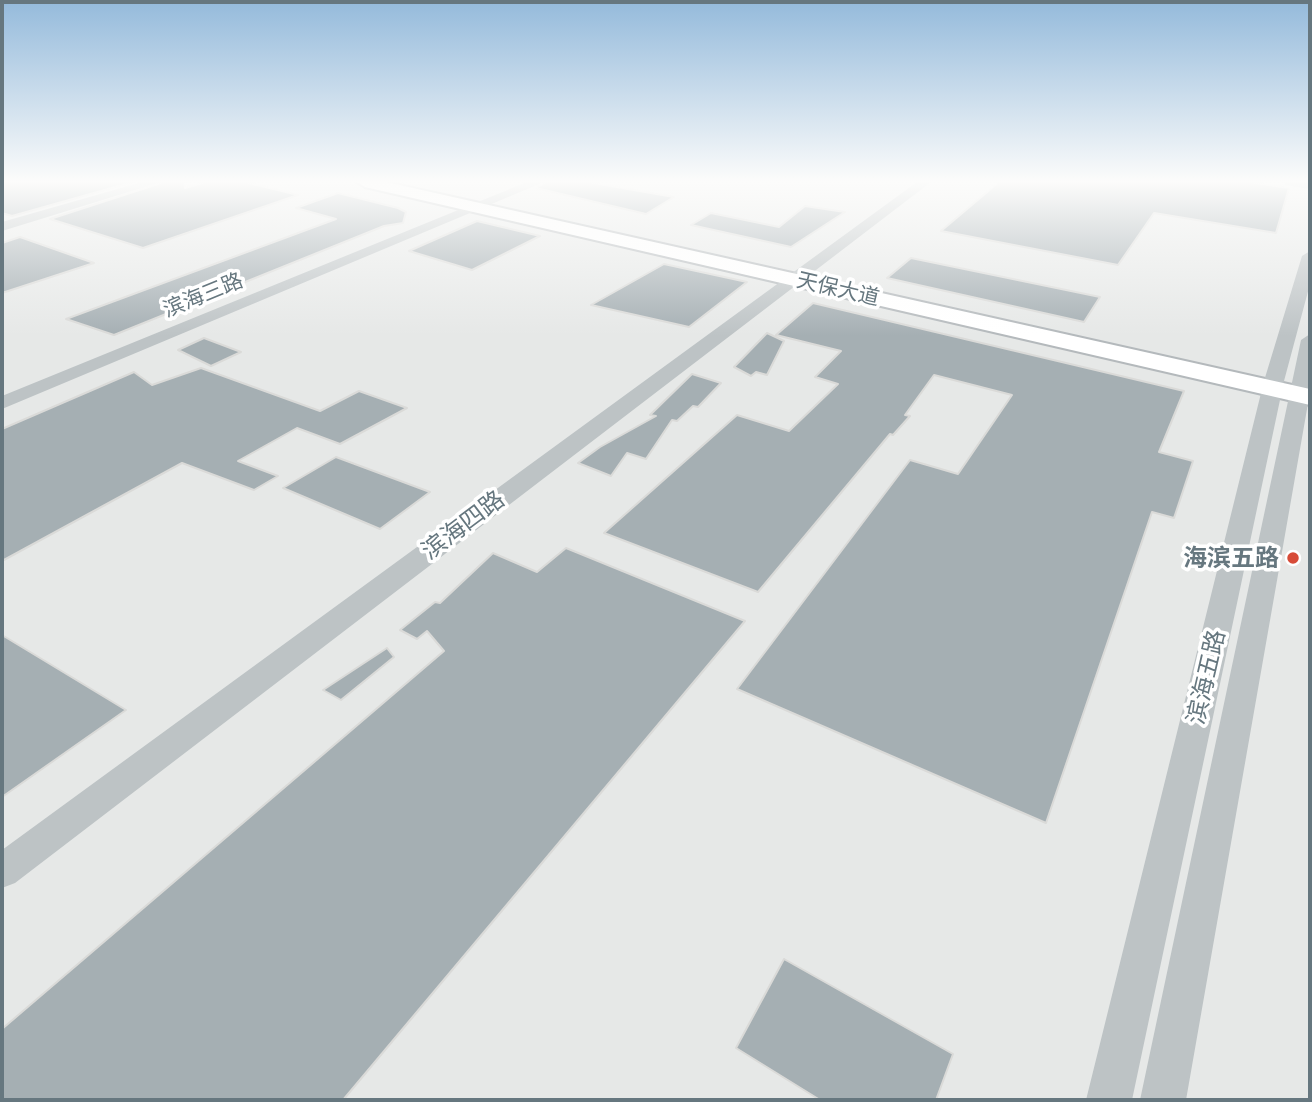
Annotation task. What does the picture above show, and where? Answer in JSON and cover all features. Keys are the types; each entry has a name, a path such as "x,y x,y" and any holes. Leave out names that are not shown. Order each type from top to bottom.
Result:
{"main road":[{"name":"天保大道","path":"601,233 1296,395"}],"street":[{"name":"滨海三路","path":"2,403 413,233"},
{"name":"滨海四路","path":"2,871 854,233"},
{"name":"滨海五路","path":"1163,1100 1296,395 1310,256"},
{"name":"滨海五路","path":"1109,1100 1310,340"}],"shaded area":[{"path":"2,233 1310,233 1310,1100 2,1100"}],"building":[{"path":"96,233 186,233 143,248"},
{"path":"297,233 366,233 114,335 66,319"},
{"path":"449,233 529,233 540,236 472,270 409,251"},
{"path":"729,233 812,233 791,247"},
{"path":"954,233 1140,233 1118,265"},
{"path":"20,237 94,263 2,293 2,243"},
{"path":"911,258 1100,297 1084,322 887,278"},
{"path":"664,264 747,282 689,327 591,305"},
{"path":"813,303 1184,391 1159,452 1193,461 1174,518 1152,512 1046,823 737,689 910,460 958,474 1012,395 934,375 905,415 910,416 893,435 890,434 758,592 604,533 737,415 789,431 838,384 815,377 841,351 776,335"},
{"path":"767,333 784,341 767,375 756,372 751,376 734,367"},
{"path":"204,338 241,352 211,366 178,350"},
{"path":"201,368 320,411 359,391 407,408 340,444 297,428 238,461 278,476 254,490 182,463 2,561 2,429 134,372 152,385"},
{"path":"692,374 721,383 698,407 693,406 677,421 672,420 646,459 627,453 611,476 578,463 600,447 656,416 650,415"},
{"path":"336,457 430,492 380,529 283,488"},
{"path":"566,548 745,621 343,1100 2,1100 2,1029 444,651 427,631 417,639 400,630 435,602 440,603 493,553 537,572"},
{"path":"2,635 126,710 2,797"},
{"path":"387,648 394,657 341,700 323,690"},
{"path":"784,959 953,1054 936,1100 820,1100 736,1048"}],"place":[{"name":"海滨五路","path":"1293,558"}]}
